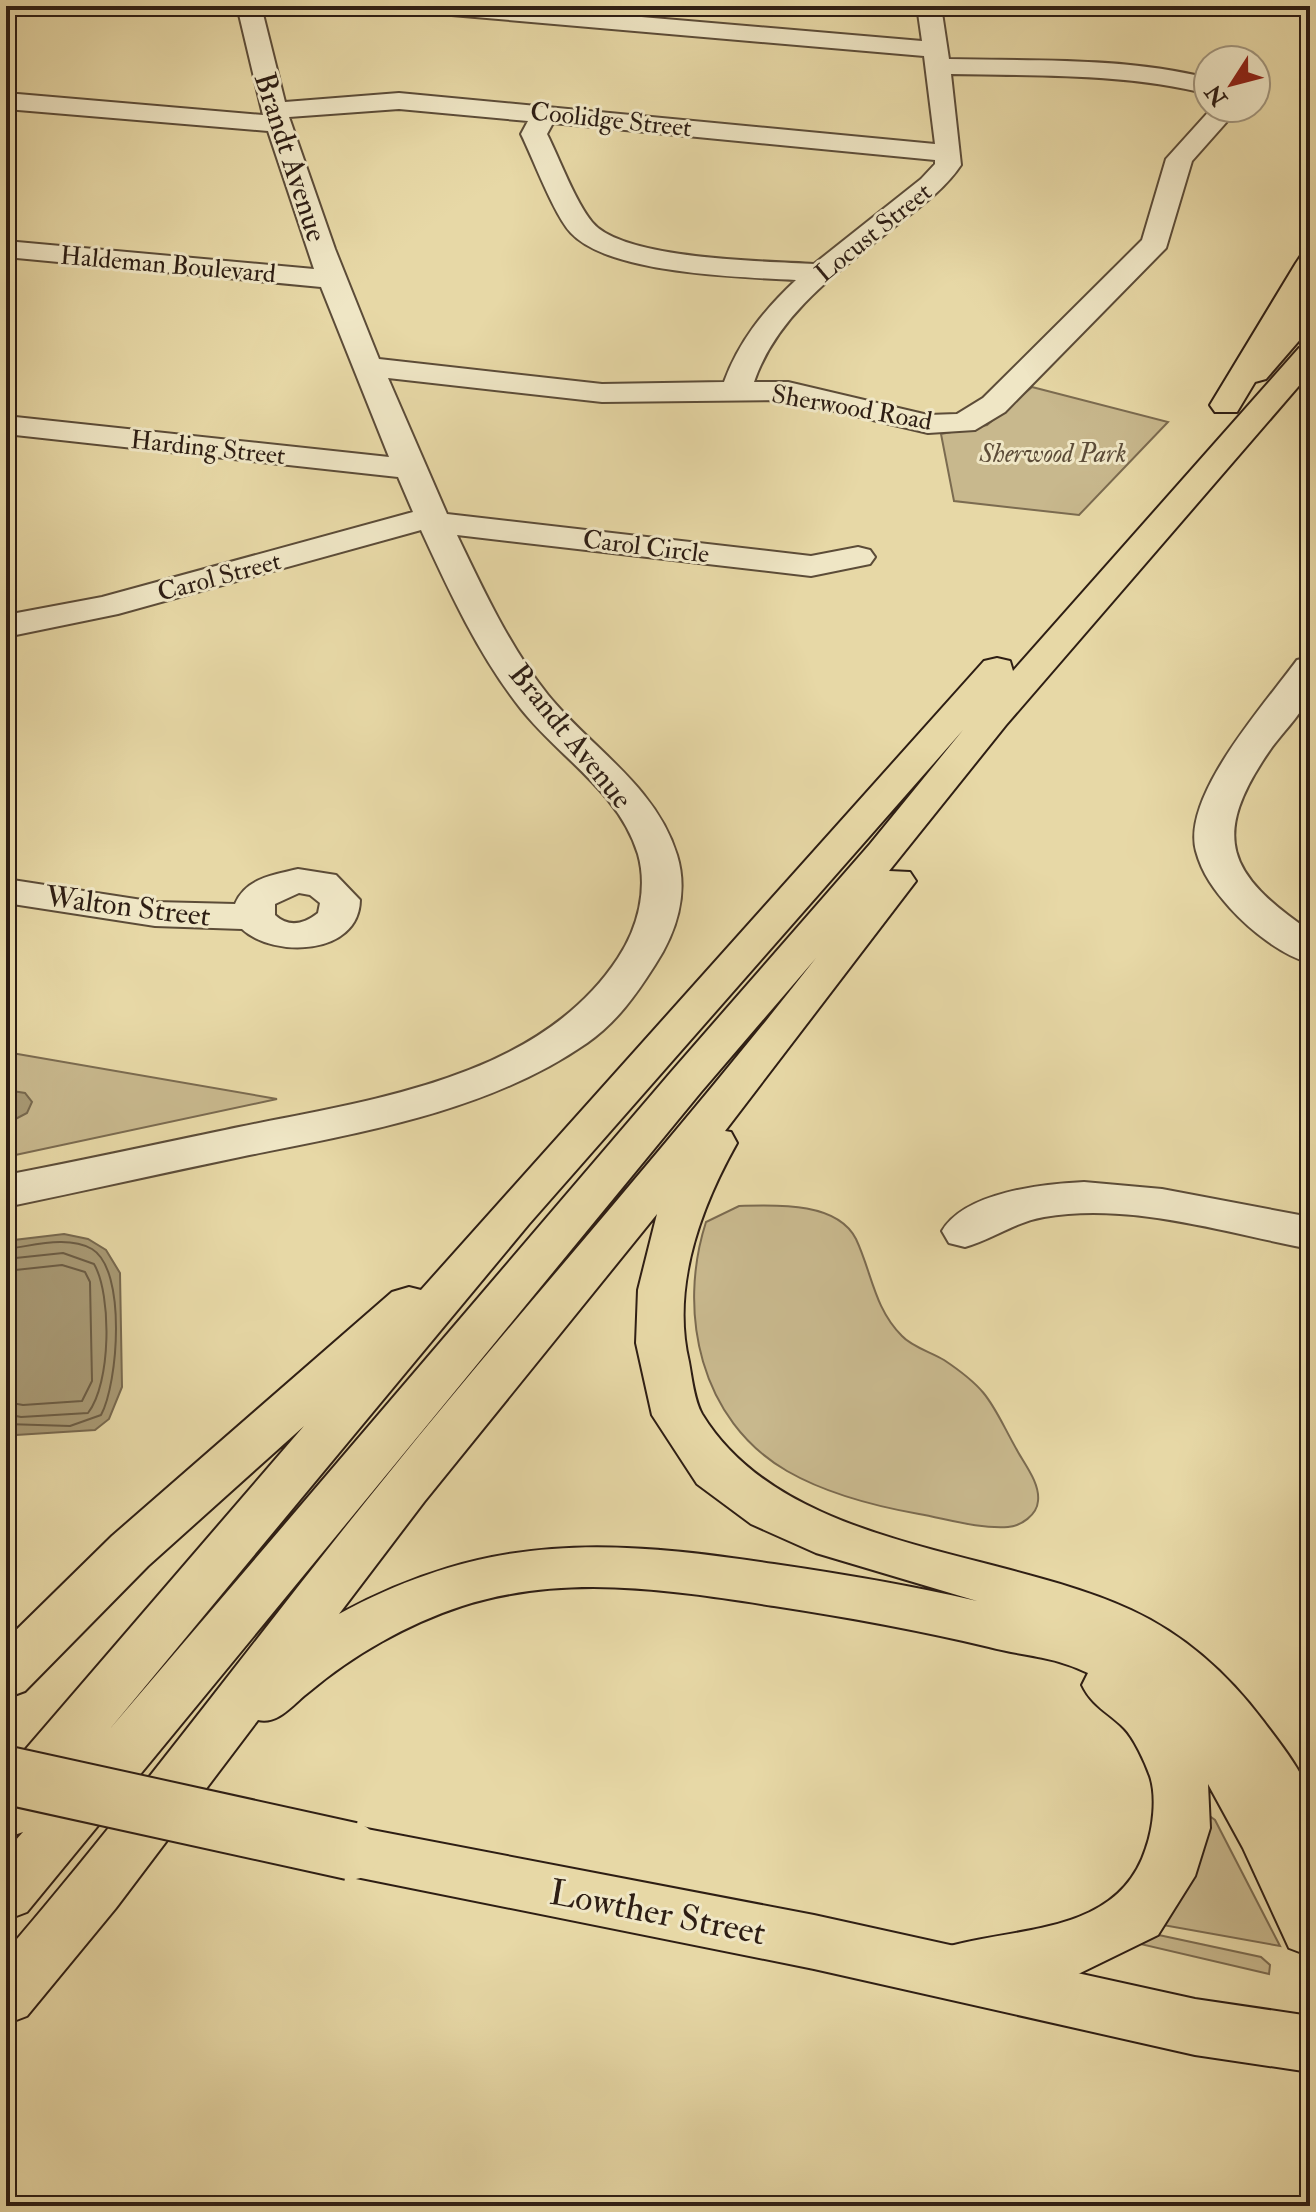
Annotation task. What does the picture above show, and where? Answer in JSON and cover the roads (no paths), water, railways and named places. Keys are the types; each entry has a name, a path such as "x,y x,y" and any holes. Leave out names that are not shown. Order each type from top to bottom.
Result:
{"main road":[{"path":"1226,405 1310,263"},
{"path":"6,1813 513,1213 1310,310"},
{"path":"6,1894 686,1082 884,852 993,717 1308,357"},
{"path":"6,1996 95,1890 406,1488 761,1057 1197,484"},
{"path":"761,1057 748,1090 692,1180 666,1253 659,1314 664,1389 681,1426 709,1465 732,1486 773,1513 813,1533 1026,1591 1113,1625 1167,1658 1219,1702 1258,1755 1310,1847"},
{"path":"6,1675 130,1551 513,1213"},
{"path":"170,1790 280,1683 334,1645 396,1610 454,1588 508,1573 566,1565 674,1569 892,1603 1005,1629 1052,1635 1104,1655 1158,1690 1199,1729 1237,1780 1310,1929"},
{"path":"949,1972 1070,1951 1137,1916 1166,1876 1181,1828 1179,1776 1145,1713 1096,1675 1005,1629"},
{"name":"Lowther Street","path":"6,1775 351,1851 814,1942 1195,2027 1310,2044"}],"street":[{"name":"Brandt Avenue","path":"6,1191 337,1121 474,1083 547,1048 584,1024 613,997 641,958 656,926 662,896 657,851 647,830 602,768 520,682 432,520 331,279 276,117 249,6"},
{"path":"428,6 936,58 1173,77 1192,82"},
{"name":"Locust Street","path":"736,391 750,351 762,334 820,273 931,185 948,165 949,153 929,6"},
{"name":"Coolidge Street","path":"6,101 276,117 399,101 949,153"},
{"path":"545,113 534,134 581,228 590,237 613,248 646,256 820,273"},
{"name":"Sherwood Road","path":"368,367 602,393 803,393 928,424 953,425 978,417 1156,242 1165,200 1179,159 1211,124"},
{"name":"Haldeman Boulevard","path":"6,249 331,279"},
{"name":"Harding Street","path":"6,425 411,469"},
{"name":"Carol Circle","path":"432,520 811,566 858,557"},
{"name":"Carol Street","path":"6,626 106,607 432,520"},
{"path":"1305,682 1232,778 1216,815 1211,839 1215,857 1227,882 1247,905 1310,950"},
{"name":"Walton Street","path":"6,891 155,914 251,917"},
{"path":"965,1231 1013,1207 1055,1199 1106,1198 1310,1233"}],"water":[{"path":"6,1090 25,1093 32,1102 27,1113 6,1124"},
{"path":"64,1234 88,1239 106,1250 120,1273 122,1387 109,1419 95,1430 16,1435 6,1431 6,1241"}],"park label":[{"name":"Sherwood Park","path":"1053,453"}]}
